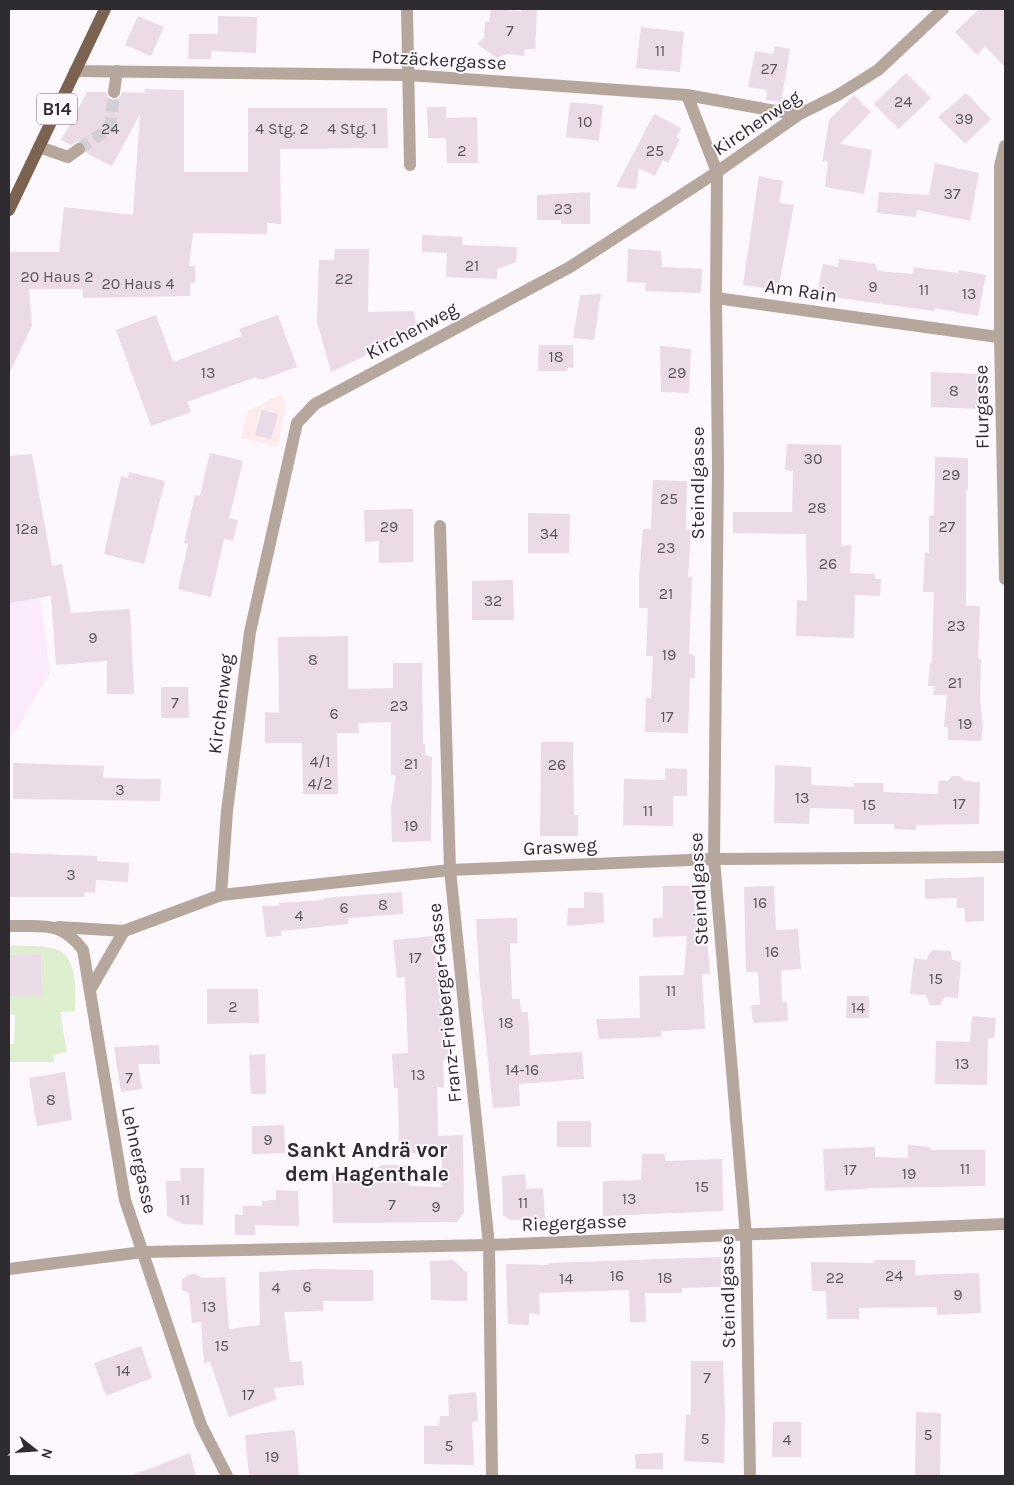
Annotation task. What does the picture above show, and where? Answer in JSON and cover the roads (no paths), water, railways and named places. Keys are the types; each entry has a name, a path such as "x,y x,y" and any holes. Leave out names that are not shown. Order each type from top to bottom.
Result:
{"main road":[{"name":"B14","path":"9,210 105,9"}],"street":[{"path":"406,9 410,165"},
{"name":"Kirchenweg","path":"221,895 227,811 250,632 297,423 315,404 570,267 718,172 798,115 838,95 878,70 943,9"},
{"name":"Potzäckergasse","path":"75,70 409,75 687,95 798,115"},
{"path":"114,92 117,71"},
{"path":"687,95 718,172 716,298"},
{"name":"Flurgasse","path":"1005,146 1002,166 1005,578"},
{"path":"39,147 68,157 79,149"},
{"name":"Am Rain","path":"716,298 1002,338"},
{"name":"Steindlgasse","path":"716,298 718,467 714,859 746,1236 750,1476"},
{"name":"Franz-Frieberger-Gasse","path":"440,526 450,870 489,1245 492,1476"},
{"name":"Grasweg","path":"58,927 124,931 221,895 450,870 714,859 1005,857"},
{"path":"9,926 58,927"},
{"name":"Lehnergasse","path":"58,927 73,937 83,950 125,1200 201,1425 228,1476"},
{"path":"90,990 124,931"},
{"name":"Riegergasse","path":"9,1269 143,1252 489,1245 1005,1224"}],"tunnel":[{"path":"79,149 110,128 114,92"}],"district":[{"name":"Sankt Andrä vor dem Hagenthale","path":"367,1162"}]}
